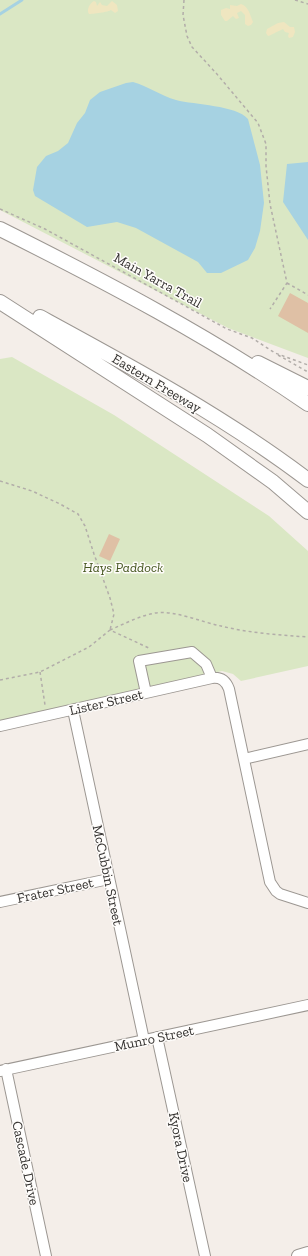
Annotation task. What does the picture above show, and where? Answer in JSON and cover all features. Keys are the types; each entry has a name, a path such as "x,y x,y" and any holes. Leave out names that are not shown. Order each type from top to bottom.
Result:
{"highway":[{"path":"0,229 106,283 193,332 246,363 308,404"},
{"name":"Eastern Freeway","path":"0,296 107,354 178,395 308,480"},
{"path":"0,302 208,435 273,482 308,512"},
{"path":"193,332 287,376 308,388"}],"street":[{"path":"146,693 139,661 192,652 206,664 212,678 221,679 225,682 229,689 270,882 280,894 308,903"},
{"name":"Lister Street","path":"0,726 212,678"},
{"name":"McCubbin Street","path":"73,710 144,1040"},
{"path":"244,759 308,744"},
{"name":"Frater Street","path":"0,902 109,879"},
{"name":"Munro Street","path":"3,1070 308,1005"},
{"name":"Kyora Drive","path":"157,1037 205,1256"},
{"name":"Cascade Drive","path":"3,1070 46,1256"}],"path":[{"path":"184,0 183,15 187,36 192,47 258,123 266,144 266,166 270,204 287,283 270,309"},
{"path":"295,0 308,4"},
{"name":"Main Yarra Trail","path":"0,209 52,233 227,329 252,338 275,353 308,365"},
{"path":"287,283 308,295"},
{"path":"275,353 308,372"},
{"path":"0,481 39,494 78,514 85,526 110,598 114,614 110,630"},
{"path":"0,680 40,672 89,647 110,630 156,613 179,615 221,626 264,634 308,637"},
{"path":"110,630 151,648 153,658"},
{"path":"40,672 47,715"}],"green space":[{"path":"0,0 308,0 308,358 228,328 0,210"},
{"name":"Hays Paddock","path":"12,357 114,415 269,516 308,551 308,666 241,681 233,674 222,671 0,721 0,359"}],"sand":[{"path":"94,1 96,2 97,6 100,2 102,5 107,6 112,1 117,5 118,11 115,13 111,10 89,14 89,7"},
{"path":"241,4 246,7 249,12 253,22 251,25 248,26 245,24 245,15 241,11 237,13 239,18 236,19 233,16 225,21 221,15 221,10 226,8 230,9 230,5 237,6"},
{"path":"284,22 290,27 294,27 295,32 293,37 289,38 289,33 285,32 283,29 268,36 266,33 267,29 278,23"}],"water":[{"path":"133,82 176,100 225,108 242,114 248,119 260,165 264,203 260,231 255,248 248,260 221,273 207,273 198,262 136,228 117,222 87,227 35,196 33,190 37,167 46,156 58,151 68,143 77,123 85,113 90,100 100,92"},
{"path":"308,162 308,240 283,202 287,164"}],"building":[{"path":"290,293 308,303 308,333 278,316"},
{"path":"109,534 120,539 110,561 99,556"}],"waterway":[{"path":"0,14 22,0"}]}
